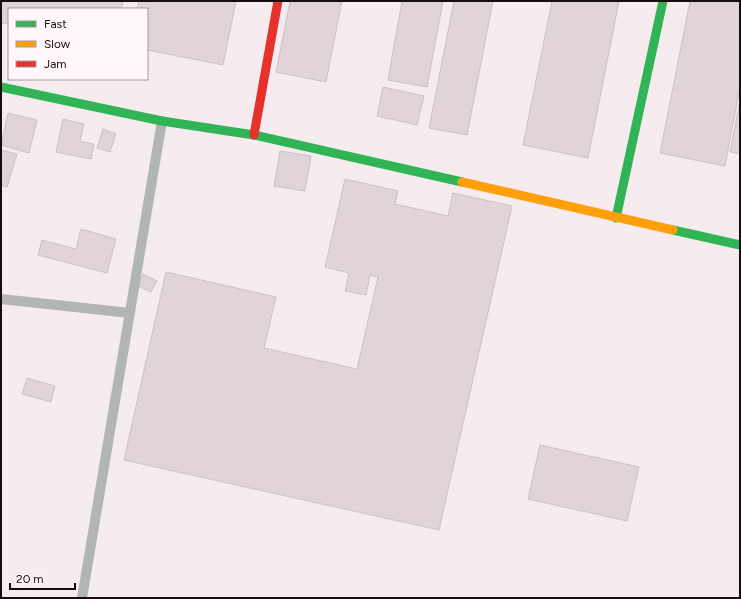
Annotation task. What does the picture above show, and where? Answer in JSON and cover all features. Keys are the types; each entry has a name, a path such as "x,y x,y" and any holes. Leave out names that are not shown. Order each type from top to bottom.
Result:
{"street":[{"path":"254,135 278,1"},
{"path":"616,218 663,1"},
{"path":"1,87 162,121 254,135 740,245"}],"lane":[{"path":"82,598 162,121"},
{"path":"1,299 130,314"}],"building":[{"path":"1,1 123,1 121,8 8,8 8,24 1,23"},
{"path":"139,1 236,1 223,65 148,50 148,8 137,8"},
{"path":"290,1 342,1 326,82 276,72"},
{"path":"402,1 443,1 427,87 388,80"},
{"path":"454,1 493,1 467,135 429,128"},
{"path":"552,1 619,1 588,158 523,145"},
{"path":"690,1 740,1 740,87 725,166 660,153"},
{"path":"383,87 424,96 417,125 377,116"},
{"path":"740,101 740,154 730,152"},
{"path":"8,113 37,120 29,153 1,145"},
{"path":"63,119 84,124 80,141 94,144 91,159 56,152"},
{"path":"103,129 116,134 110,152 97,148"},
{"path":"1,150 17,154 7,187 1,185"},
{"path":"280,151 311,156 305,191 274,186"},
{"path":"345,179 398,191 395,204 448,216 453,193 512,206 439,530 124,460 166,272 276,297 264,348 357,369 378,277 370,275 366,295 345,291 349,273 325,267"},
{"path":"81,229 116,239 107,273 38,255 42,240 76,249"},
{"path":"143,274 157,281 151,292 138,286"},
{"path":"27,378 55,386 51,402 22,394"},
{"path":"540,445 639,467 627,521 528,499"}],"traffic: fast":[{"path":"616,218 663,1"},
{"path":"1,87 162,121 254,135 462,182"},
{"path":"673,230 740,245"}],"traffic: slow":[{"path":"462,182 673,230"}],"traffic: jam":[{"path":"254,135 278,1"}]}
